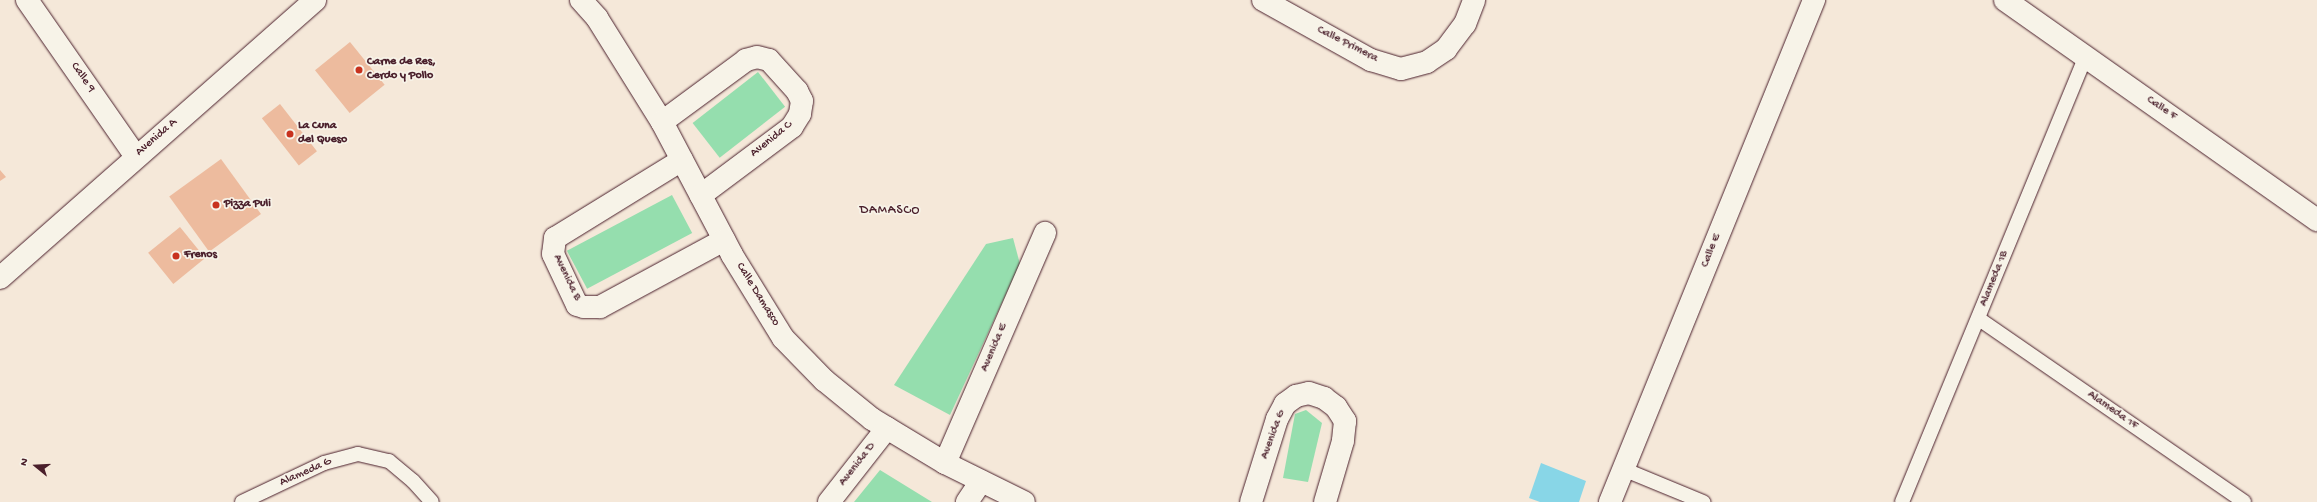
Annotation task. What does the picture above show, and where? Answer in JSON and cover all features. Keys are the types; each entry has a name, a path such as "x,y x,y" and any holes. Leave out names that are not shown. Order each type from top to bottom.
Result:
{"street":[{"name":"Calle 9","path":"27,0 136,157"},
{"name":"Avenida A","path":"0,278 315,0"},
{"name":"Calle Damasco","path":"581,0 597,18 662,122 724,240 783,338 824,380 872,419 945,463 1024,502"},
{"name":"Calle Primera","path":"1263,0 1371,60 1401,69 1428,62 1446,49 1466,24 1474,0"},
{"name":"Calle E","path":"1610,502 1814,0"},
{"name":"Calle F","path":"2005,0 2317,220"},
{"name":"Avenida C","path":"662,122 746,60 757,57 769,60 797,91 802,101 800,114 792,127 701,195"},
{"name":"Avenida B","path":"682,160 556,238 553,254 577,305 584,307 600,307 724,240"},
{"name":"Avenida E","path":"945,463 1045,233"},
{"name":"Avenida G","path":"1251,502 1277,419 1285,404 1296,396 1309,393 1324,398 1336,407 1345,421 1343,441 1325,502"},
{"name":"Avenida D","path":"829,502 887,428"},
{"path":"967,502 981,481"}],"lane":[{"name":"Alameda 1B","path":"1902,502 1979,319 2086,56"},
{"name":"Alameda 1F","path":"1979,319 2244,502"},
{"name":"Alameda G","path":"242,502 324,463 358,454 389,461 413,481 432,502"},
{"path":"1623,469 1703,502"}],"green space":[{"path":"758,72 785,107 720,158 693,123"},
{"path":"672,195 692,233 587,289 567,251"},
{"path":"1013,238 1020,264 950,415 894,385 986,244"},
{"path":"1306,410 1322,423 1308,482 1283,478 1295,414"},
{"path":"880,470 932,502 854,502"}],"water":[{"path":"1541,463 1586,481 1579,502 1540,502 1529,498"}],"building":[{"path":"350,42 385,85 350,113 315,70"},
{"name":"La Cuna del Queso","path":"280,104 317,151 299,165 262,118"},
{"name":"Pizza Puli","path":"221,159 261,214 209,252 169,197"},
{"path":"0,170 6,177 0,181"},
{"name":"Frenos","path":"180,227 205,258 173,284 148,253"}],"place":[{"name":"Carne de Res, Cerdo y Pollo","path":"359,70"},
{"name":"La Cuna del Queso","path":"290,134"},
{"name":"Pizza Puli","path":"216,205"},
{"name":"Frenos","path":"176,256"}],"district":[{"name":"DAMASCO","path":"890,211"}]}
